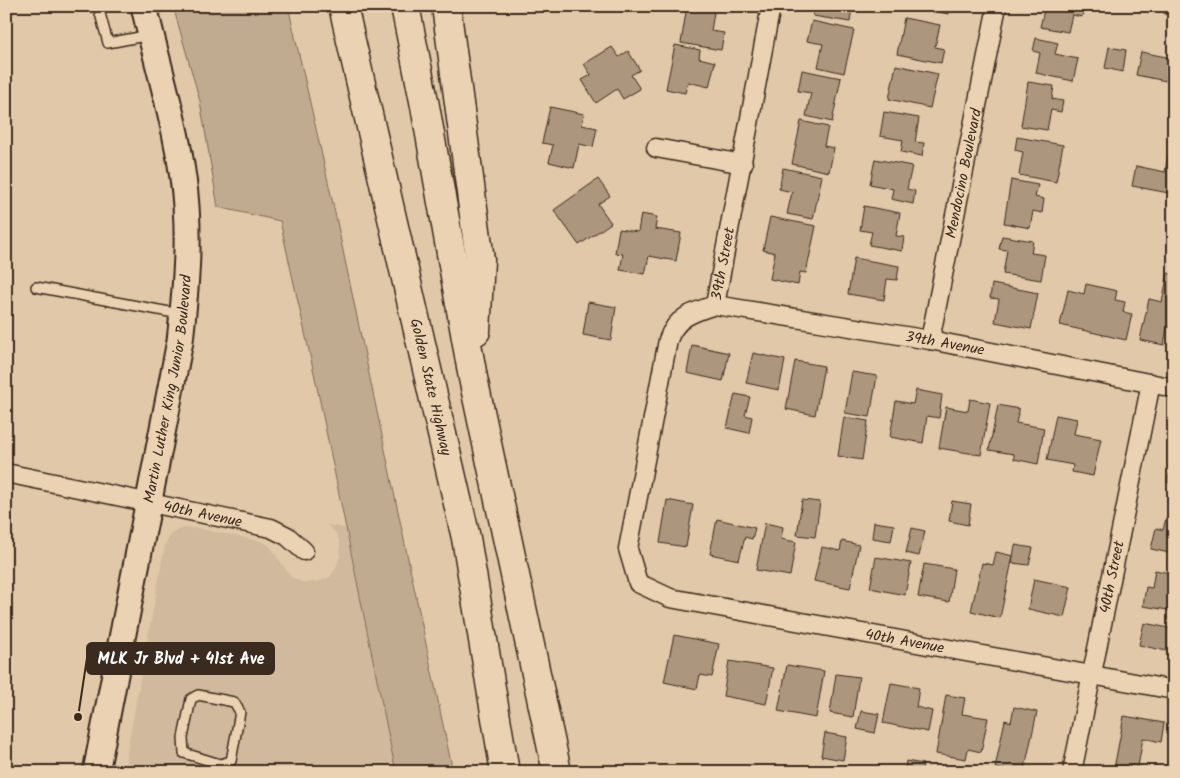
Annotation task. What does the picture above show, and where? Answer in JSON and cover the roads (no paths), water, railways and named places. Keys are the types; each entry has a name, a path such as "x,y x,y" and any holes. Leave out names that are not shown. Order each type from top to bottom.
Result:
{"highway":[{"name":"Golden State Highway","path":"342,6 466,538 505,772"},
{"path":"405,6 473,378 557,772"},
{"path":"446,6 480,260 473,378"}],"street":[{"name":"Martin Luther King Junior Boulevard","path":"96,772 147,502 180,341 186,287 187,233 183,178 174,127 144,6"},
{"name":"39th Street","path":"638,583 628,549 628,542 668,340 672,330 682,318 714,305 743,164 771,6"},
{"name":"Mendocino Boulevard","path":"930,340 997,6"},
{"path":"656,148 743,164"},
{"name":"39th Avenue","path":"714,305 930,340 1174,388"},
{"name":"40th Street","path":"1072,772 1151,383"},
{"name":"40th Avenue","path":"6,473 270,528 287,536 304,551"},
{"name":"40th Avenue","path":"638,583 670,598 1174,690"}],"lane":[{"path":"98,6 108,43 150,35"},
{"path":"36,287 183,314"},
{"path":"198,694 234,702 240,712 231,761 219,768 184,754 183,738 191,699 198,694"}],"place":[{"name":"MLK Jr Blvd + 41st Ave","path":"78,717"}]}
